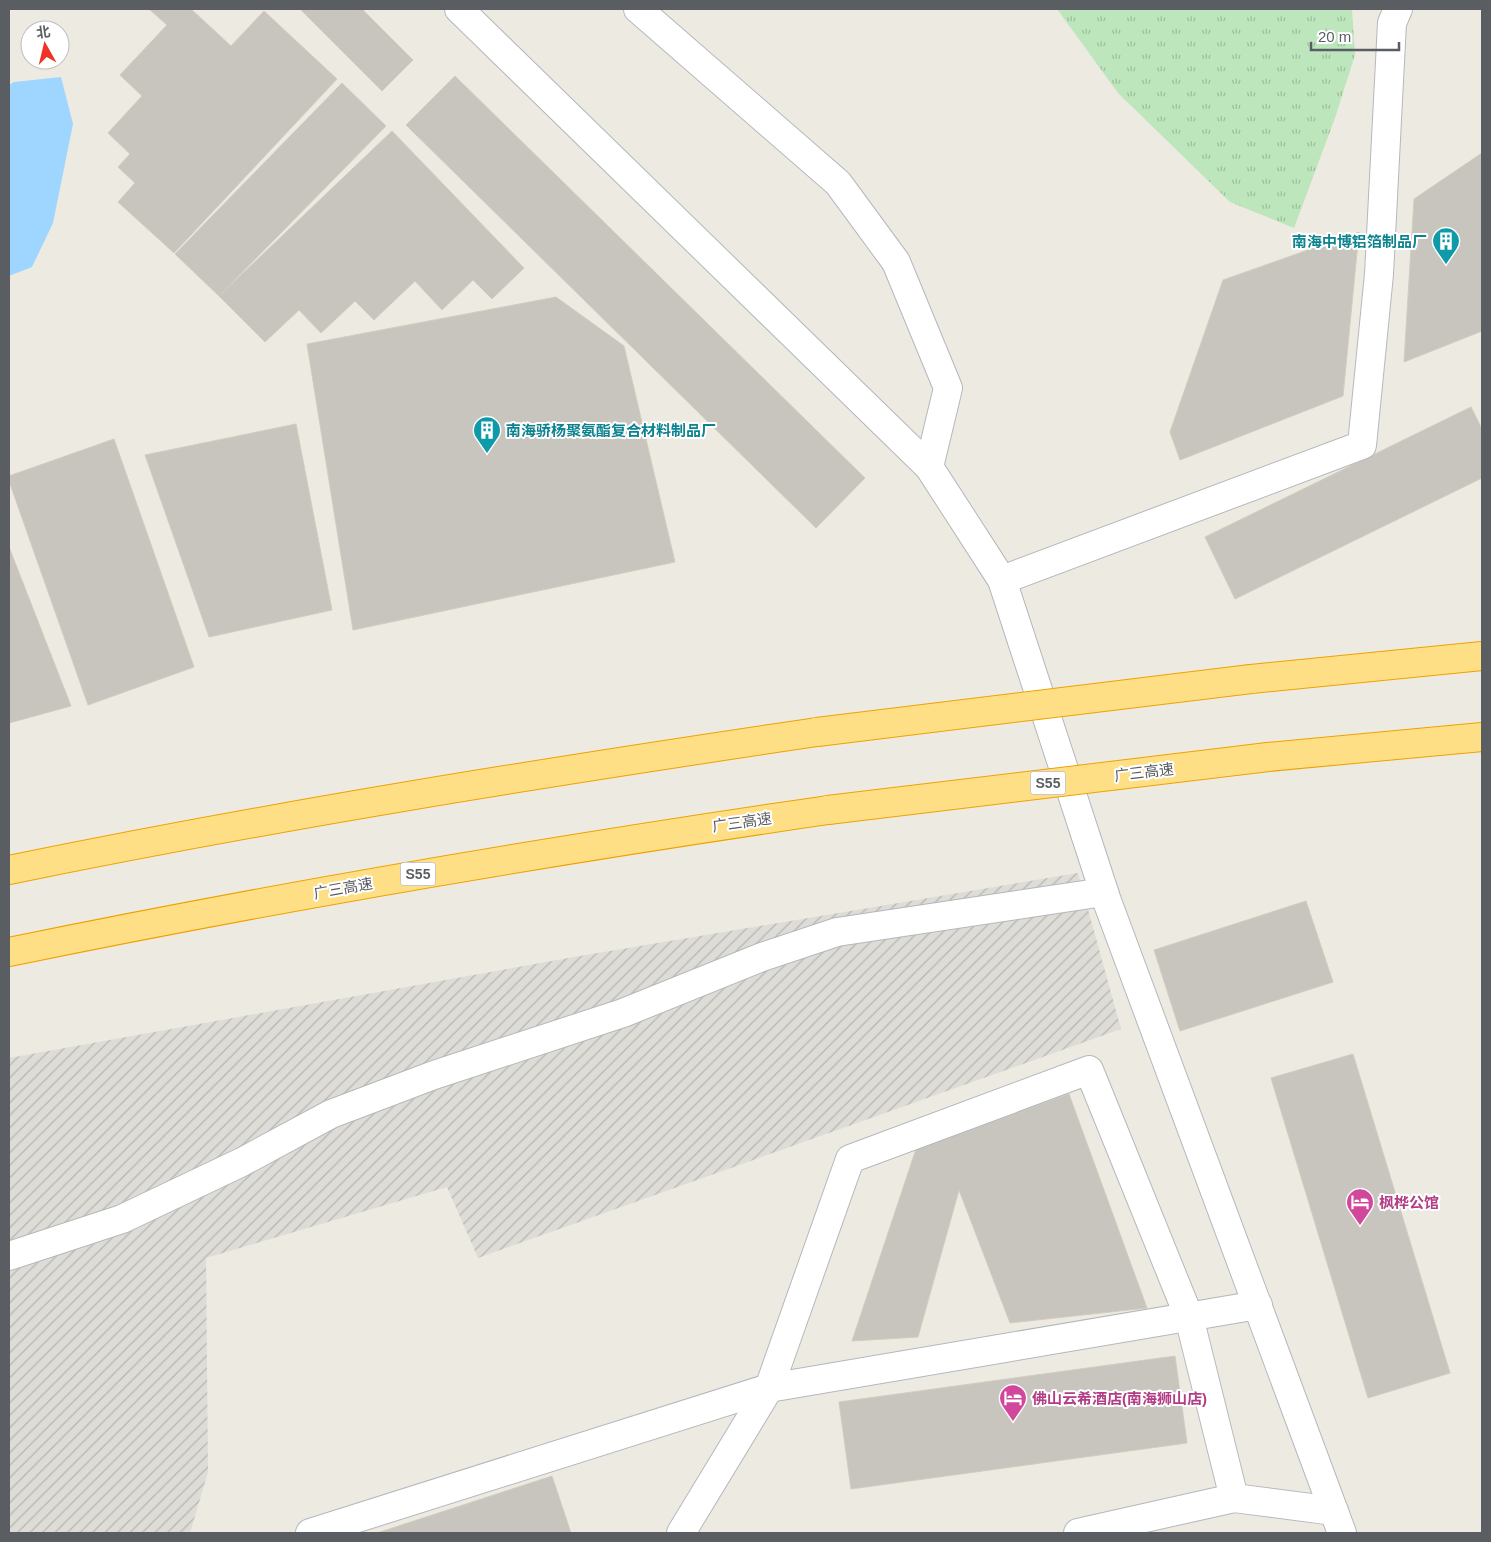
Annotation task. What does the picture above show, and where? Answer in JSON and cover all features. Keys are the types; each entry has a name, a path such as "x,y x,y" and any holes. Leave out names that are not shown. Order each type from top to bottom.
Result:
{"highway":[{"path":"9,870 340,806 600,764 817,732 1251,679 1482,656"},
{"name":"广三高速","path":"9,952 357,885 617,841 828,810 1268,757 1482,737"}],"street":[{"path":"458,9 929,468 1002,580 1104,892 1338,1522"},
{"path":"638,9 838,183 896,262 948,388 929,468"},
{"path":"1002,580 1362,445 1379,274 1392,23 1398,9"},
{"path":"9,1256 122,1219 242,1162 331,1114 434,1075 623,1013 762,958 837,932 1104,892"},
{"path":"681,1533 769,1388 850,1159 1089,1070 1189,1317 1234,1498"},
{"path":"310,1533 769,1388 1258,1305"},
{"path":"1078,1533 1234,1498 1338,1522"}],"shaded area":[{"path":"1078,873 1121,1029 478,1258 447,1187 206,1258 208,1472 190,1533 9,1533 9,1058 574,957"}],"green space":[{"path":"1057,9 1352,9 1355,55 1335,118 1294,228 1230,202 1118,93"}],"water":[{"path":"61,77 73,124 53,223 32,267 9,276 9,85 14,82"}],"building":[{"path":"149,9 191,9 231,46 264,11 337,79 174,253 118,202 135,183 118,167 130,154 108,133 142,96 120,75 167,25"},
{"path":"300,9 362,9 413,60 382,91"},
{"path":"455,76 865,478 816,528 406,125"},
{"path":"342,83 386,126 219,296 175,254"},
{"path":"392,131 524,268 492,299 473,280 442,310 415,281 374,320 355,301 321,333 299,310 265,342 219,296"},
{"name":"南海中博铝箔制品厂","path":"1482,153 1482,331 1404,362 1414,199"},
{"path":"1359,232 1343,396 1180,460 1170,432 1223,280"},
{"name":"南海骄杨聚氨酯复合材料制品厂","path":"556,297 624,346 675,562 353,630 307,344"},
{"path":"1471,407 1482,429 1482,478 1235,599 1205,537"},
{"path":"296,424 332,610 209,637 145,455"},
{"path":"114,439 194,667 88,705 9,481 9,476"},
{"path":"9,547 71,706 9,723"},
{"path":"1306,901 1333,982 1180,1031 1154,950"},
{"name":"枫桦公馆","path":"1353,1054 1450,1373 1368,1398 1271,1078"},
{"path":"1069,1094 1147,1308 1010,1323 959,1190 918,1337 852,1341 916,1149"},
{"name":"佛山云希酒店(南海狮山店)","path":"1175,1356 1187,1443 851,1489 839,1402"},
{"path":"552,1476 571,1533 377,1533"}],"place":[{"name":"南海中博铝箔制品厂","path":"1446,265"},
{"name":"南海骄杨聚氨酯复合材料制品厂","path":"487,454"},
{"name":"枫桦公馆","path":"1360,1226"},
{"name":"佛山云希酒店(南海狮山店)","path":"1013,1422"}]}
